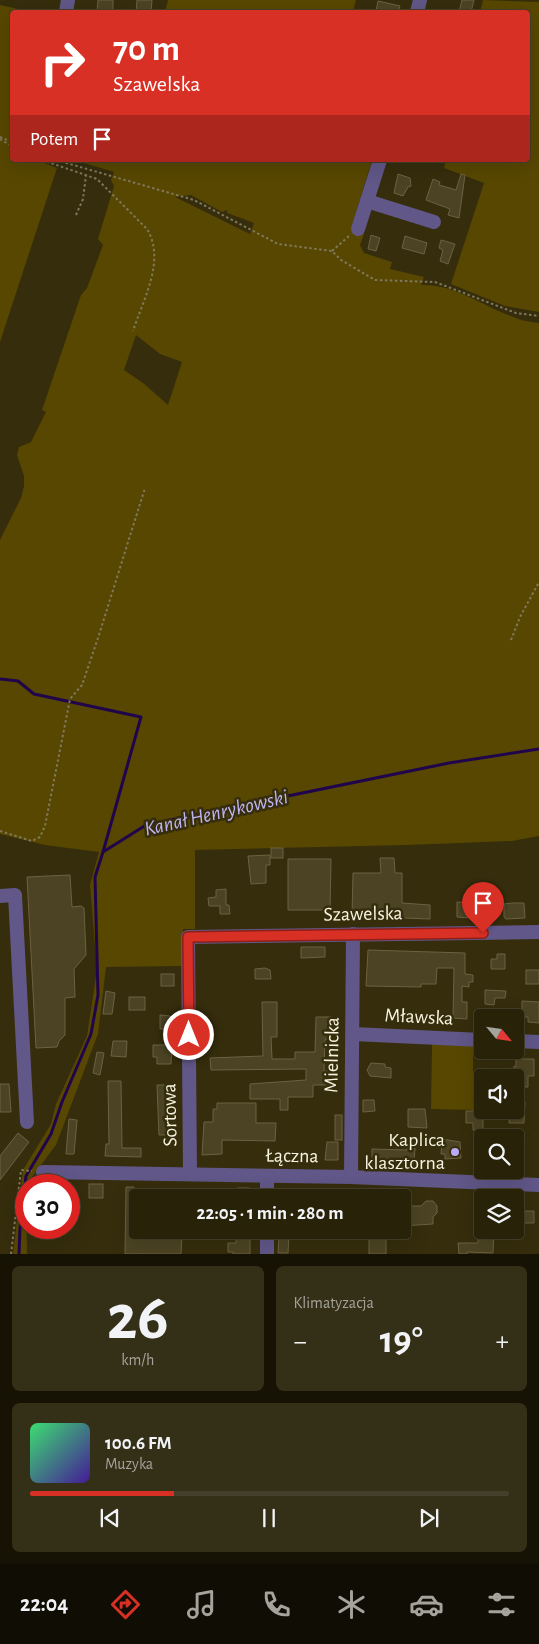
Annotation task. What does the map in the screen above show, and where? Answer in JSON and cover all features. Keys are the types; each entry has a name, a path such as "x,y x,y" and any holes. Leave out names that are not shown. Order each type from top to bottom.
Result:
{"street":[{"path":"358,229 379,162"},
{"path":"367,201 434,222"},
{"path":"0,896 15,895 27,1122"},
{"name":"Szawelska","path":"188,937 539,932"},
{"name":"Mielnicka","path":"351,1177 353,934"},
{"name":"Sortowa","path":"188,937 190,1173"},
{"name":"Mławska","path":"353,1034 474,1040"},
{"path":"524,1041 539,1042"},
{"name":"Łączna","path":"39,1172 351,1177 539,1185"},
{"path":"267,1176 267,1189"},
{"path":"266,1254 267,1239"}],"path":[{"path":"48,162 86,175 104,184 147,229 153,239 155,249 153,270 133,331"},
{"path":"63,162 194,200 278,244 332,251 341,260 375,280 435,282 516,313 539,316"},
{"path":"76,215 83,200 86,175"},
{"path":"332,251 358,229"},
{"path":"0,832 32,841 40,837 45,826 70,699 82,685 145,488"},
{"path":"511,640 520,617 539,582"},
{"path":"11,1254 21,1170 39,1172"}],"shaded area":[{"path":"168,0 356,0 354,10 166,10"},
{"path":"483,0 539,2 539,312 505,306 451,284 484,183 444,168 446,162 530,162 530,10 480,10"},
{"path":"0,5 23,10 10,10 10,162 42,162 57,168 0,342"},
{"path":"81,162 371,162 352,225 364,234 360,245 364,253 392,262 390,269 424,277 421,285 446,288 505,314 539,323 539,836 512,841 195,850 195,929 183,929 183,966 106,967 98,1034 56,1145 34,1174 23,1174 23,1170 51,1124 56,1104 87,1036 97,970 90,885 99,852 45,845 0,834 0,540 21,498 24,486 24,476 17,455 19,447 31,442 46,412 42,410 81,295 87,288 103,245 98,239 114,186 111,180 114,172","holes":["191,195 222,212 227,210 227,213 254,223 250,234 175,197","136,335 160,354 182,362 168,405 143,383 124,370"]},
{"path":"432,1044 473,1046 473,1110 431,1109"},
{"path":"15,1237 15,1239 27,1239 27,1254 13,1254"}],"building":[{"path":"98,0 113,0 113,10 97,10"},
{"path":"137,0 152,0 151,10 136,10"},
{"path":"462,0 474,0 472,10 460,10"},
{"path":"378,1 400,6 399,10 376,10"},
{"path":"398,174 410,178 411,186 408,187 403,196 394,193"},
{"path":"461,174 465,175 459,218 448,215 450,209 426,200 433,179 440,182 439,185 456,190"},
{"path":"371,235 380,238 376,251 368,249"},
{"path":"405,236 427,243 424,254 402,248"},
{"path":"441,240 455,244 448,264 440,261 443,250 439,248"},
{"path":"271,848 283,848 283,858 271,858"},
{"path":"270,855 270,865 266,865 266,883 251,884 248,856"},
{"path":"380,858 394,858 395,873 402,873 402,903 430,905 430,919 352,916 353,873 381,873"},
{"path":"288,859 331,859 330,910 288,910"},
{"path":"70,875 72,907 81,906 84,908 86,955 74,969 75,997 65,998 65,1035 59,1041 57,1047 36,1048 27,877"},
{"path":"226,889 226,905 229,905 230,914 220,914 220,906 209,906 208,898 216,897 216,890"},
{"path":"457,902 475,903 474,913 471,912 471,918 457,917"},
{"path":"524,903 525,918 506,919 504,917 504,904"},
{"path":"301,947 325,947 325,957 301,958"},
{"path":"368,950 465,953 465,974 473,975 473,982 469,982 469,987 462,986 462,1002 467,1002 467,1019 453,1018 454,968 437,968 436,984 421,984 421,987 366,986"},
{"path":"497,954 505,954 505,969 491,969 491,959 497,959"},
{"path":"265,968 270,970 271,979 255,979 255,969"},
{"path":"526,970 539,970 539,984 526,984"},
{"path":"161,974 174,974 174,986 161,986"},
{"path":"485,990 506,991 505,998 495,998 494,1005 485,1004"},
{"path":"106,991 115,993 112,1014 103,1014"},
{"path":"129,997 145,997 145,1010 129,1010"},
{"path":"522,1001 539,1002 539,1023 528,1022 528,1017 524,1017 524,1009 522,1009"},
{"path":"262,1002 277,1002 277,1037 271,1037 272,1059 295,1059 295,1052 315,1052 316,1017 331,1017 330,1039 325,1039 324,1071 333,1071 335,1085 313,1085 313,1097 288,1097 288,1110 280,1110 280,1099 250,1099 250,1084 306,1080 306,1069 211,1070 210,1058 263,1056"},
{"path":"160,1015 170,1016 170,1029 160,1029"},
{"path":"113,1041 127,1041 126,1057 111,1056"},
{"path":"153,1045 172,1045 171,1064 157,1064 157,1057 153,1057"},
{"path":"97,1052 104,1053 100,1075 93,1073"},
{"path":"516,1059 534,1059 534,1076 528,1076 528,1087 524,1087 524,1069 514,1069 514,1066 516,1067"},
{"path":"371,1063 385,1064 385,1067 391,1068 391,1078 370,1076 367,1070"},
{"path":"108,1081 121,1081 122,1148 141,1148 141,1157 105,1156 106,1144 109,1144"},
{"path":"0,1084 9,1084 11,1112 0,1112"},
{"path":"157,1085 174,1085 175,1135 159,1135"},
{"path":"363,1100 374,1100 375,1111 363,1112"},
{"path":"525,1102 524,1123 509,1123 509,1119 524,1119"},
{"path":"217,1103 256,1103 256,1123 276,1123 275,1141 222,1140 222,1154 202,1155 204,1122 213,1122 213,1109 217,1109"},
{"path":"408,1109 425,1109 427,1128 408,1127"},
{"path":"466,1111 474,1111 474,1119 483,1119 483,1129 473,1130 473,1123 466,1123"},
{"path":"335,1115 342,1115 342,1140 335,1140"},
{"path":"69,1119 77,1120 74,1154 66,1154"},
{"path":"18,1133 29,1142 0,1180 0,1156"},
{"path":"442,1139 460,1142 461,1158 445,1159 445,1154 441,1154"},
{"path":"327,1142 338,1142 338,1160 325,1160"},
{"path":"407,1148 415,1148 414,1164 391,1161 387,1165 372,1161 372,1149 407,1150"},
{"path":"89,1184 103,1184 103,1198 89,1198"},
{"path":"126,1187 134,1187 134,1189 129,1189 129,1239 182,1239 181,1254 125,1254"},
{"path":"426,1201 433,1201 437,1206 437,1213 433,1217 433,1224 411,1225 411,1206 421,1206"},
{"path":"524,1211 534,1211 534,1223 524,1223"},
{"path":"236,1239 250,1239 250,1254 233,1254 233,1252 228,1252 228,1243 236,1243"},
{"path":"279,1239 289,1239 288,1253 278,1253"},
{"path":"369,1239 386,1239 386,1254 369,1254"},
{"path":"478,1239 494,1239 493,1253 467,1252 467,1254 459,1254 458,1243 478,1243"}],"waterway":[{"path":"0,679 18,681 34,694 141,717 103,852"},
{"name":"Kanał Henrykowski","path":"19,1254 26,1176 51,1134 62,1102 91,1034 98,995 95,877 103,852 146,825 449,763 539,749"}],"place":[{"name":"Kaplica klasztorna","path":"455,1152"}],"route":[{"path":"189,1035 188,937 483,933"}]}
